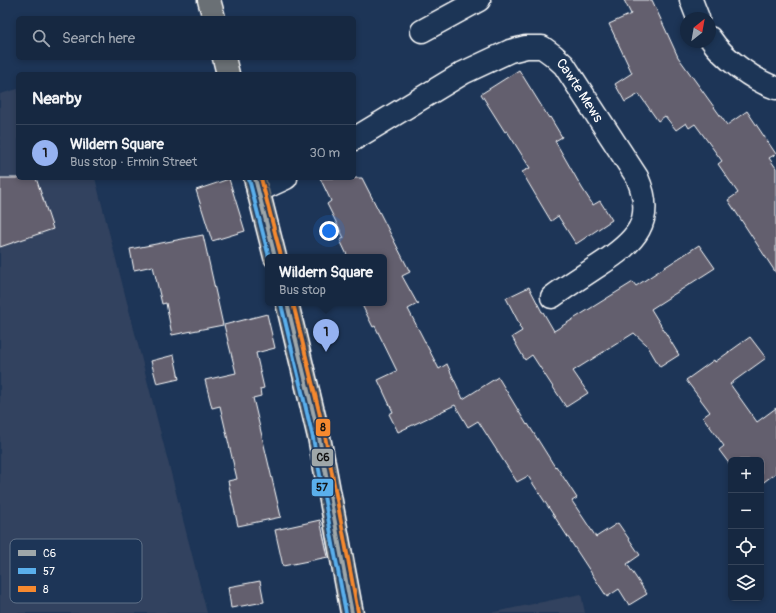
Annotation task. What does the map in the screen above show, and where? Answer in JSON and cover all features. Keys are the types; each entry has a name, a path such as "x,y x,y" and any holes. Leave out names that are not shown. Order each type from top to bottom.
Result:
{"main road":[{"path":"209,0 213,16"},
{"path":"224,60 228,72"},
{"path":"257,184 275,254"},
{"path":"288,306 319,437 352,613"}],"street":[{"path":"422,31 479,0"},
{"path":"691,0 696,12"},
{"path":"716,46 729,59 747,73 776,88"},
{"name":"Cawte Mews","path":"356,139 463,73 510,51 526,47 542,47 553,55 564,65 637,177 641,185 645,201 645,210 642,223 633,239 620,252 552,297"},
{"path":"257,184 276,180"}],"shaded area":[{"path":"16,90 16,180 96,180 207,613 0,613 0,94"},
{"path":"581,594 585,613 490,613"}],"building":[{"path":"624,0 652,0 678,57 727,125 747,111 776,154 769,158 776,168 776,273 728,200 738,193 718,164 722,161 695,124 689,128 686,123 676,130 665,116 658,121 639,94 625,102 615,84 632,73 609,24 631,14"},
{"path":"519,70 562,137 555,141 582,188 593,205 600,201 612,220 576,244 558,216 551,221 522,172 530,168 507,131 505,132 481,94"},
{"path":"0,178 37,180 53,229 0,247"},
{"path":"356,178 362,178 410,272 402,276 417,303 419,303 408,309 439,369 447,364 463,399 498,377 527,425 528,424 555,467 556,466 577,498 572,501 596,537 618,523 640,555 627,564 647,594 629,605 619,589 607,597 528,476 517,482 478,421 468,427 455,405 398,432 389,414 393,412 378,380 397,371 375,326 373,327 362,306 387,306 387,254 347,254 340,240 344,238 327,204 331,201 321,180 356,180"},
{"path":"229,180 245,231 212,241 196,190"},
{"path":"203,235 223,325 172,335 166,303 162,304 153,266 134,270 130,249"},
{"path":"699,245 715,268 651,309 679,355 660,367 647,345 634,333 573,371 588,393 566,407 532,355 525,360 512,337 522,331 506,298 529,287 554,331 633,282 636,286"},
{"path":"267,314 275,348 256,353 264,388 260,389 261,396 253,398 281,517 238,526 228,481 237,479 220,406 212,408 205,380 236,373 224,325"},
{"path":"750,337 766,358 730,384 757,422 776,408 776,473 764,482 764,457 728,457 728,462 719,450 724,446 703,417 710,412 686,380 714,360 715,362"},
{"path":"174,355 179,379 157,384 151,361"},
{"path":"320,520 328,557 283,566 275,530"},
{"path":"260,581 264,602 231,608 228,587"}],"transit line":[{"name":"57","path":"249,180 268,254"},
{"name":"C6","path":"256,180 274,254"},
{"name":"8","path":"262,180 280,254"},
{"name":"57","path":"281,306 313,438 346,613"},
{"name":"C6","path":"288,306 319,437 352,613"},
{"name":"8","path":"294,306 325,436 358,612"}],"place":[{"name":"Wildern Square","path":"326,352"}]}
